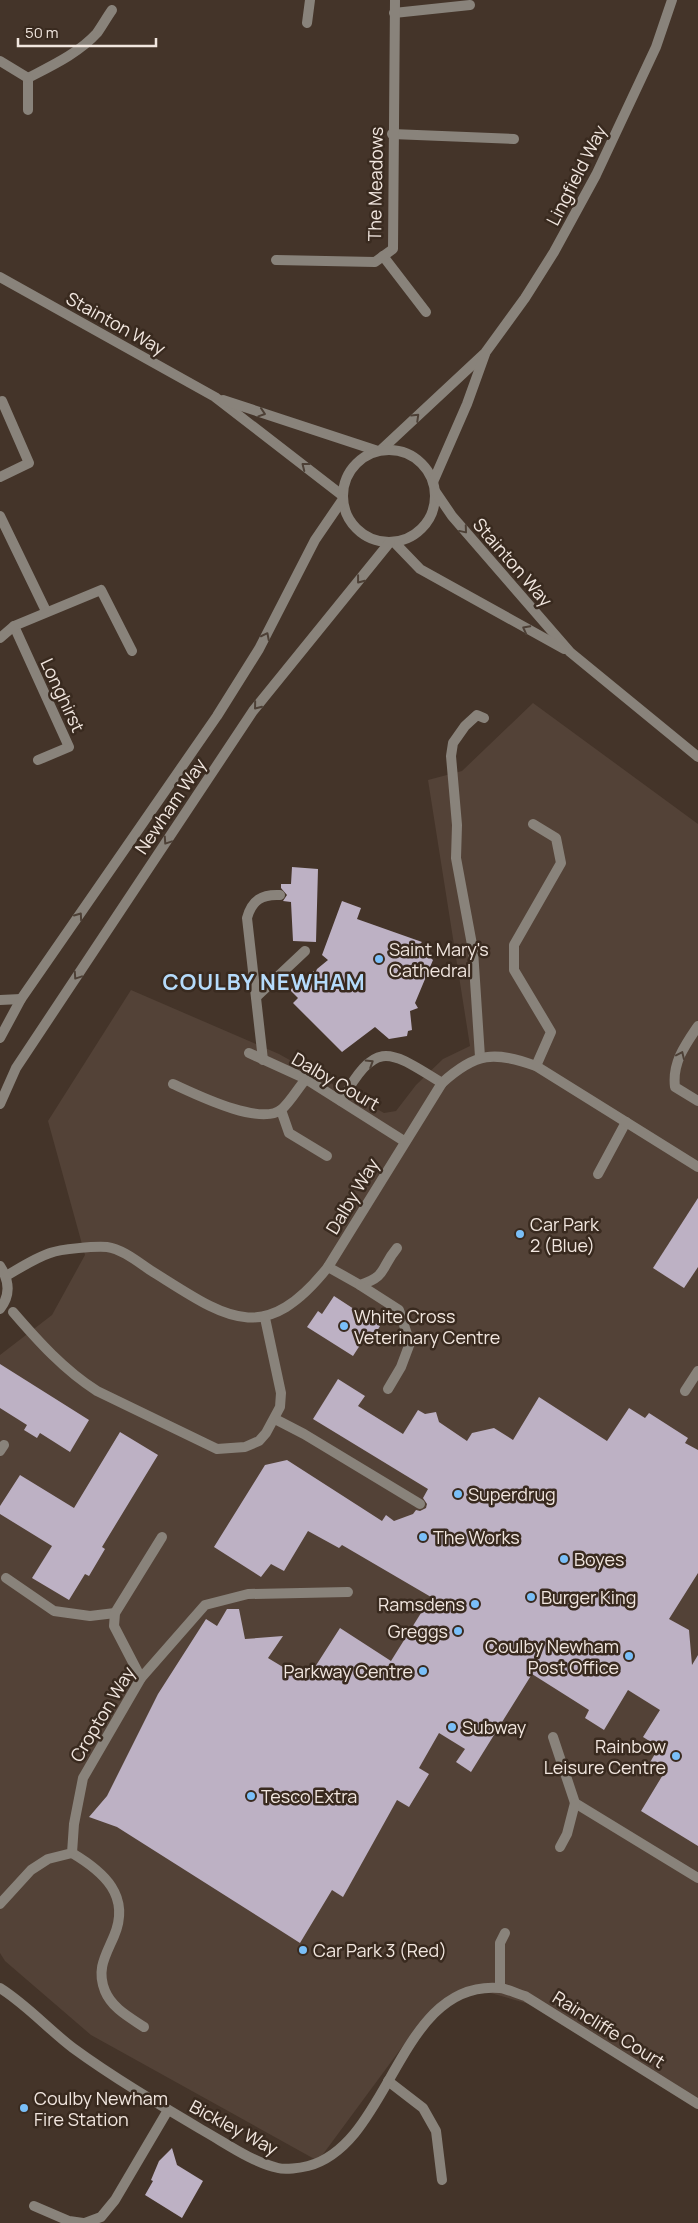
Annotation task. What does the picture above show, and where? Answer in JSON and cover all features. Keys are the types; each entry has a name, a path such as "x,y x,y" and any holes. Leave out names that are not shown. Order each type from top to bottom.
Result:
{"street":[{"path":"307,23 310,0"},
{"name":"The Meadows","path":"276,260 376,262 393,249 392,134 395,0"},
{"name":"Lingfield Way","path":"379,451 485,353 526,298 554,252 596,175 656,47 672,0"},
{"path":"394,13 470,5"},
{"path":"28,78 62,60 86,42 96,33 112,10"},
{"path":"0,61 28,78"},
{"path":"28,78 28,110"},
{"path":"392,134 514,138"},
{"path":"383,256 426,312"},
{"name":"Stainton Way","path":"0,277 215,398 343,497"},
{"name":"Lingfield Way","path":"434,486 485,353"},
{"name":"Stainton Way","path":"215,398 379,451"},
{"path":"0,477 29,463 2,401"},
{"path":"394,450 413,456 428,470 434,486 435,505 425,525 408,538 392,542 377,540 364,534 350,519 343,497 346,481 353,468 364,457 379,451 394,450"},
{"name":"Stainton Way","path":"434,486 452,516 570,652 698,757"},
{"name":"Newham Way","path":"0,1038 21,999 217,716 259,649 315,540 343,497"},
{"path":"0,516 46,611"},
{"name":"Stainton Way","path":"392,542 420,570 570,652"},
{"name":"Newham Way","path":"0,1104 16,1068 252,711 392,542"},
{"path":"0,638 14,626 46,611 101,590 132,651"},
{"name":"Longhirst","path":"14,626 69,747 38,760"},
{"path":"480,1057 473,950 456,858 457,825 451,756 453,743 465,726 477,715 484,718"},
{"path":"533,824 556,838 561,864 514,944 514,970 551,1032 536,1066"},
{"path":"263,1060 247,918 250,908 257,899 271,894 280,895"},
{"path":"256,998 306,951"},
{"path":"0,1000 21,999"},
{"path":"698,1026 680,1054 674,1075 675,1087 698,1101"},
{"name":"Dalby Court","path":"249,1053 306,1079 404,1141"},
{"path":"341,1101 358,1071 370,1061 388,1055 405,1059 442,1083"},
{"name":"Dalby Way","path":"6,1276 50,1252 107,1247 128,1256 210,1307 246,1318 264,1318 282,1311 311,1289 328,1267 404,1141 442,1083 457,1069 480,1057 509,1057 536,1066 698,1167"},
{"path":"173,1084 215,1102 267,1116 281,1110 306,1079"},
{"path":"281,1110 289,1133 327,1156"},
{"path":"598,1174 626,1122"},
{"path":"360,1285 377,1280 385,1268 385,1262 397,1248"},
{"path":"0,1266 6,1276 7,1297 0,1309"},
{"path":"328,1267 399,1310 410,1343 401,1368 388,1388"},
{"path":"13,1312 59,1362 80,1380 97,1391 202,1444 217,1449 245,1448 259,1441 275,1419 280,1407 281,1393 264,1318"},
{"path":"685,1391 698,1371"},
{"path":"275,1419 304,1434 420,1504"},
{"path":"141,1678 114,1626 116,1613 162,1537"},
{"path":"3,1577 54,1611 90,1616 116,1613"},
{"name":"Cropton Way","path":"72,1853 74,1824 83,1778 141,1678 205,1605 248,1594 348,1592"},
{"path":"553,1737 575,1803 567,1834 560,1847"},
{"path":"575,1803 698,1878"},
{"path":"0,1904 31,1870 48,1860 72,1853 91,1864 114,1888 120,1910 115,1934 101,1962 104,1991 118,2010 144,2027"},
{"path":"500,1988 500,1943 505,1933"},
{"name":"Bickley Way","path":"0,1988 15,1998 72,2048 168,2110 239,2152 279,2169 307,2167 329,2157 351,2140 424,2022 448,2001 474,1991 500,1988"},
{"name":"Raincliffe Court","path":"500,1988 525,1996 698,2104"},
{"path":"388,2081 423,2108 436,2130 442,2180"},
{"path":"34,2206 69,2221 84,2223 101,2217 115,2200 168,2110"}],"shaded area":[{"path":"533,703 698,824 698,2101 554,2011 473,1988 422,2020 318,2161 91,2035 5,1961 0,1953 0,1355 52,1315 85,1255 48,1121 131,990 279,1054 384,1113 396,1111 416,1085 443,1059 470,1046 428,780 462,771"}],"building":[{"path":"292,867 318,869 316,942 293,941 291,902 283,901 287,895 281,888 281,884 291,884"},
{"name":"Saint Mary's Cathedral","path":"342,901 361,908 357,919 422,942 418,946 433,960 415,1003 418,1008 410,1011 412,1030 408,1031 407,1036 389,1039 375,1027 342,1052 293,1003 298,998 290,990 314,971 314,976 317,969 328,960 322,955"},
{"path":"698,1198 698,1267 684,1288 653,1268"},
{"name":"White Cross Veterinary Centre","path":"334,1296 380,1326 370,1343 364,1339 353,1356 307,1327 318,1311 322,1314"},
{"path":"0,1364 89,1420 70,1452 40,1433 37,1438 24,1430 27,1425 0,1408"},
{"name":"Parkway Centre","path":"338,1379 365,1396 358,1406 403,1434 418,1410 425,1414 436,1412 439,1422 467,1441 472,1433 494,1428 513,1440 539,1397 607,1441 629,1408 645,1418 649,1413 688,1438 685,1443 698,1450 698,1573 669,1619 689,1630 692,1665 698,1655 698,1846 641,1811 664,1773 649,1764 659,1747 643,1737 660,1710 628,1690 604,1730 585,1718 589,1710 532,1674 471,1772 456,1762 465,1749 439,1733 419,1768 429,1774 409,1807 397,1800 343,1897 332,1890 300,1943 117,1827 89,1817 107,1796 158,1694 206,1619 217,1626 227,1609 239,1609 245,1639 283,1636 268,1658 306,1681 340,1628 391,1661 431,1597 342,1545 339,1548 308,1531 284,1571 271,1564 261,1577 214,1547 265,1465 287,1460 382,1521 386,1515 394,1521 413,1514 416,1510 420,1511 426,1508 427,1504 423,1498 428,1489 313,1419"},
{"path":"120,1432 158,1455 102,1547 105,1549 89,1576 85,1574 69,1600 32,1578 52,1546 0,1514 0,1506 20,1475 74,1508"},
{"path":"172,2148 177,2165 203,2181 182,2218 145,2195 153,2181 151,2180 159,2161"}],"place":[{"name":"Saint Mary's Cathedral","path":"379,959"},
{"name":"Car Park 2 (Blue)","path":"520,1234"},
{"name":"White Cross Veterinary Centre","path":"344,1326"},
{"name":"Superdrug","path":"458,1494"},
{"name":"The Works","path":"423,1537"},
{"name":"Boyes","path":"564,1559"},
{"name":"Burger King","path":"531,1597"},
{"name":"Ramsdens","path":"475,1604"},
{"name":"Greggs","path":"458,1631"},
{"name":"Coulby Newham Post Office","path":"629,1656"},
{"name":"Parkway Centre","path":"423,1671"},
{"name":"Subway","path":"452,1727"},
{"name":"Rainbow Leisure Centre","path":"676,1756"},
{"name":"Tesco Extra","path":"251,1796"},
{"name":"Car Park 3 (Red)","path":"303,1950"},
{"name":"Coulby Newham Fire Station","path":"24,2108"}],"district":[{"name":"COULBY NEWHAM","path":"264,982"}]}
